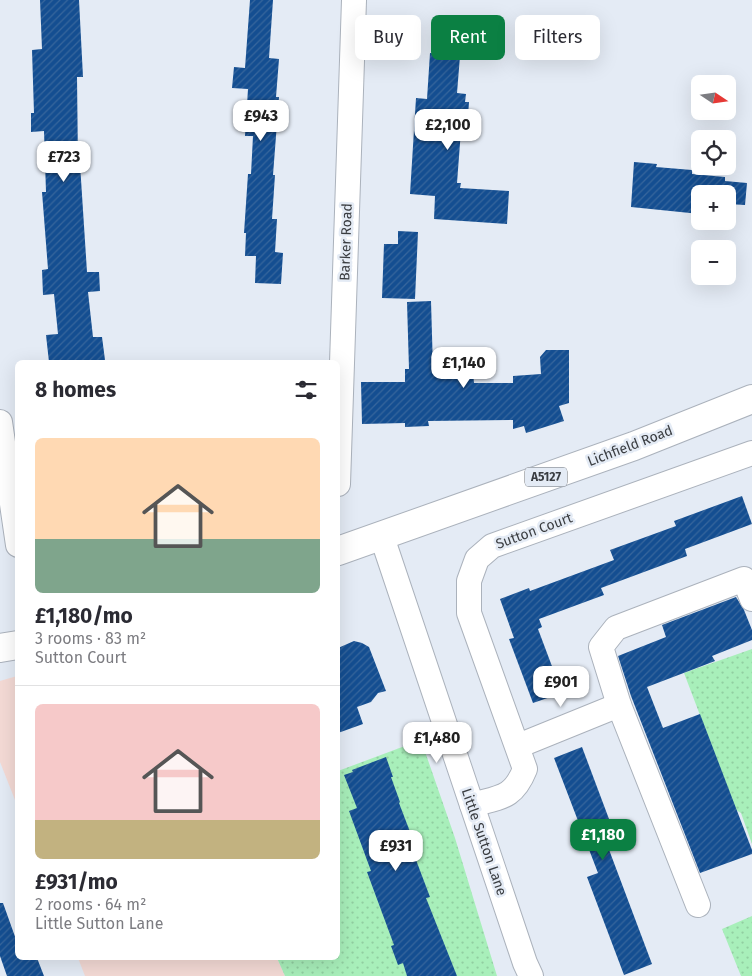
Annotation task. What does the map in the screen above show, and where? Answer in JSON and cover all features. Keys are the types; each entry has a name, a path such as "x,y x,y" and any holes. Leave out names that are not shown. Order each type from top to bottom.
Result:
{"main road":[{"name":"Lichfield Road","path":"340,550 634,446 752,399"},
{"path":"0,648 15,646"}],"street":[{"name":"Barker Road","path":"340,424 354,0"},
{"path":"1,437 15,526"},
{"name":"Sutton Court","path":"472,805 507,794 519,783 525,768 469,613 469,581 477,559 492,546 752,453"},
{"name":"Little Sutton Lane","path":"382,536 525,963 531,976"},
{"path":"698,905 619,705 600,647 616,628 744,579 752,599"},
{"path":"518,746 619,705"}],"shaded area":[{"path":"15,677 15,800 0,762 0,681"},
{"path":"79,960 278,960 285,976 85,976"}],"green space":[{"path":"752,649 752,844 741,813 736,810 684,673"},
{"path":"421,740 455,838 497,976 285,976 278,960 340,960 340,770"},
{"path":"752,916 752,976 741,976 722,929"}],"building":[{"path":"40,0 79,0 83,77 77,77 78,164 80,164 87,272 99,272 100,291 88,292 93,337 102,337 105,360 49,360 46,335 58,334 54,294 43,295 42,270 48,269 42,192 46,192 44,131 31,132 31,113 34,113 32,50 42,49"},
{"path":"250,0 273,0 269,58 279,59 276,97 279,97 273,175 275,175 272,219 277,219 275,252 283,253 281,284 255,283 256,256 245,256 246,233 244,233 248,174 251,174 253,136 245,136 248,89 232,88 234,67 245,68"},
{"path":"430,53 431,60 460,60 457,93 466,94 465,102 469,102 467,130 461,130 457,183 461,183 460,188 509,191 507,224 434,219 435,196 410,194 416,98 427,99"},
{"path":"634,162 657,164 656,167 691,170 691,175 725,177 725,181 747,183 745,205 736,204 736,185 691,185 691,213 631,207"},
{"path":"398,231 418,232 415,299 382,298 384,244 398,244"},
{"path":"431,301 433,369 435,369 435,372 473,372 474,383 513,383 513,376 541,374 540,357 546,350 569,350 569,403 559,406 564,421 526,433 524,426 513,429 513,420 428,421 429,426 405,427 405,423 362,424 361,382 405,382 405,369 409,369 407,302"},
{"path":"742,496 752,524 685,549 687,556 601,588 604,595 539,619 542,627 538,629 562,693 533,703 509,639 514,638 500,599 529,588 530,591 614,560 610,550 676,526 674,521"},
{"path":"736,597 744,610 752,630 752,640 712,656 715,661 647,687 663,728 700,714 752,850 752,854 700,873 631,696 618,656 666,637 662,625"},
{"path":"354,641 369,647 386,691 378,693 371,702 357,707 363,724 340,732 340,647"},
{"path":"582,747 618,843 608,847 652,964 624,975 587,877 598,873 554,758"},
{"path":"386,757 399,803 417,850 413,852 430,897 426,898 457,976 407,976 403,963 398,965 391,946 394,945 367,872 371,871 349,811 357,808 344,775"},
{"path":"0,903 3,903 15,937 15,960 38,960 44,976 7,976 0,956"}]}
